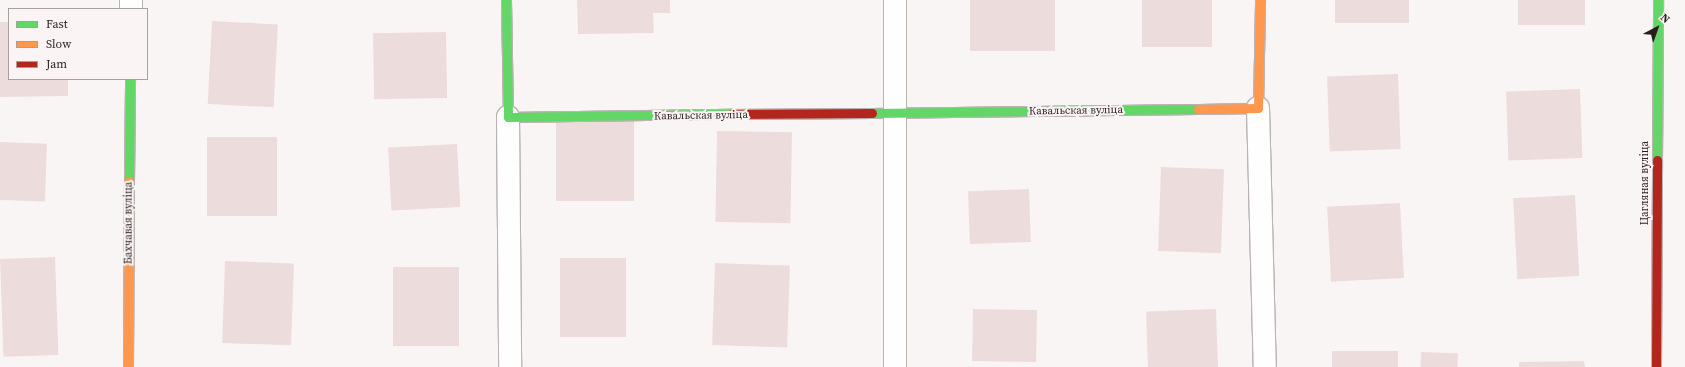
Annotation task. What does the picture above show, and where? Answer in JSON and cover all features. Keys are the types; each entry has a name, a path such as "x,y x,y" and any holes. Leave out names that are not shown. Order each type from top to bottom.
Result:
{"street":[{"path":"506,0 510,367"},
{"path":"895,0 895,367"},
{"path":"1260,0 1258,108 1265,367"},
{"name":"Цагляная вуліца","path":"1656,367 1658,0"},
{"name":"Бахчавая вуліца","path":"128,367 130,80"},
{"name":"Кавальская вуліца","path":"508,117 894,114 1258,108"}],"building":[{"path":"577,0 670,0 670,13 653,13 654,33 578,34"},
{"path":"970,0 1055,0 1055,51 970,51"},
{"path":"1142,0 1212,0 1212,47 1142,47"},
{"path":"1335,0 1409,0 1409,23 1335,23"},
{"path":"1518,0 1585,0 1585,25 1518,25"},
{"path":"212,21 278,24 274,107 208,104"},
{"path":"0,22 8,22 8,80 68,80 68,96 0,97"},
{"path":"446,32 447,98 374,99 373,33"},
{"path":"1398,74 1401,149 1330,151 1327,76"},
{"path":"1580,89 1582,158 1508,161 1506,92"},
{"path":"556,115 634,115 634,201 556,201"},
{"path":"717,131 792,132 790,223 715,222"},
{"path":"207,137 277,137 277,216 207,216"},
{"path":"0,142 47,144 45,202 0,200"},
{"path":"457,144 460,207 391,211 388,148"},
{"path":"1161,167 1224,169 1221,253 1158,251"},
{"path":"1029,189 1031,242 970,244 968,191"},
{"path":"1575,195 1579,276 1517,279 1513,198"},
{"path":"1400,203 1404,278 1331,282 1327,207"},
{"path":"55,257 58,355 3,357 0,259"},
{"path":"560,258 626,258 626,337 560,337"},
{"path":"225,261 294,263 291,345 222,343"},
{"path":"715,263 790,266 787,348 712,345"},
{"path":"393,267 459,267 459,346 393,346"},
{"path":"973,309 1037,310 1036,362 972,361"},
{"path":"1216,309 1218,367 1148,367 1146,311"},
{"path":"1332,351 1398,351 1398,367 1332,367"},
{"path":"1421,352 1458,353 1457,367 1420,367"},
{"path":"1584,361 1585,367 1519,367 1519,362"}],"traffic: fast":[{"path":"506,0 508,117 732,114"},
{"path":"1657,160 1658,0"},
{"path":"129,181 130,80"},
{"path":"872,113 1198,109"}],"traffic: slow":[{"path":"1198,109 1258,108 1260,0"},
{"path":"128,367 129,181"}],"traffic: jam":[{"path":"732,114 872,113"},
{"path":"1656,367 1657,160"}]}
